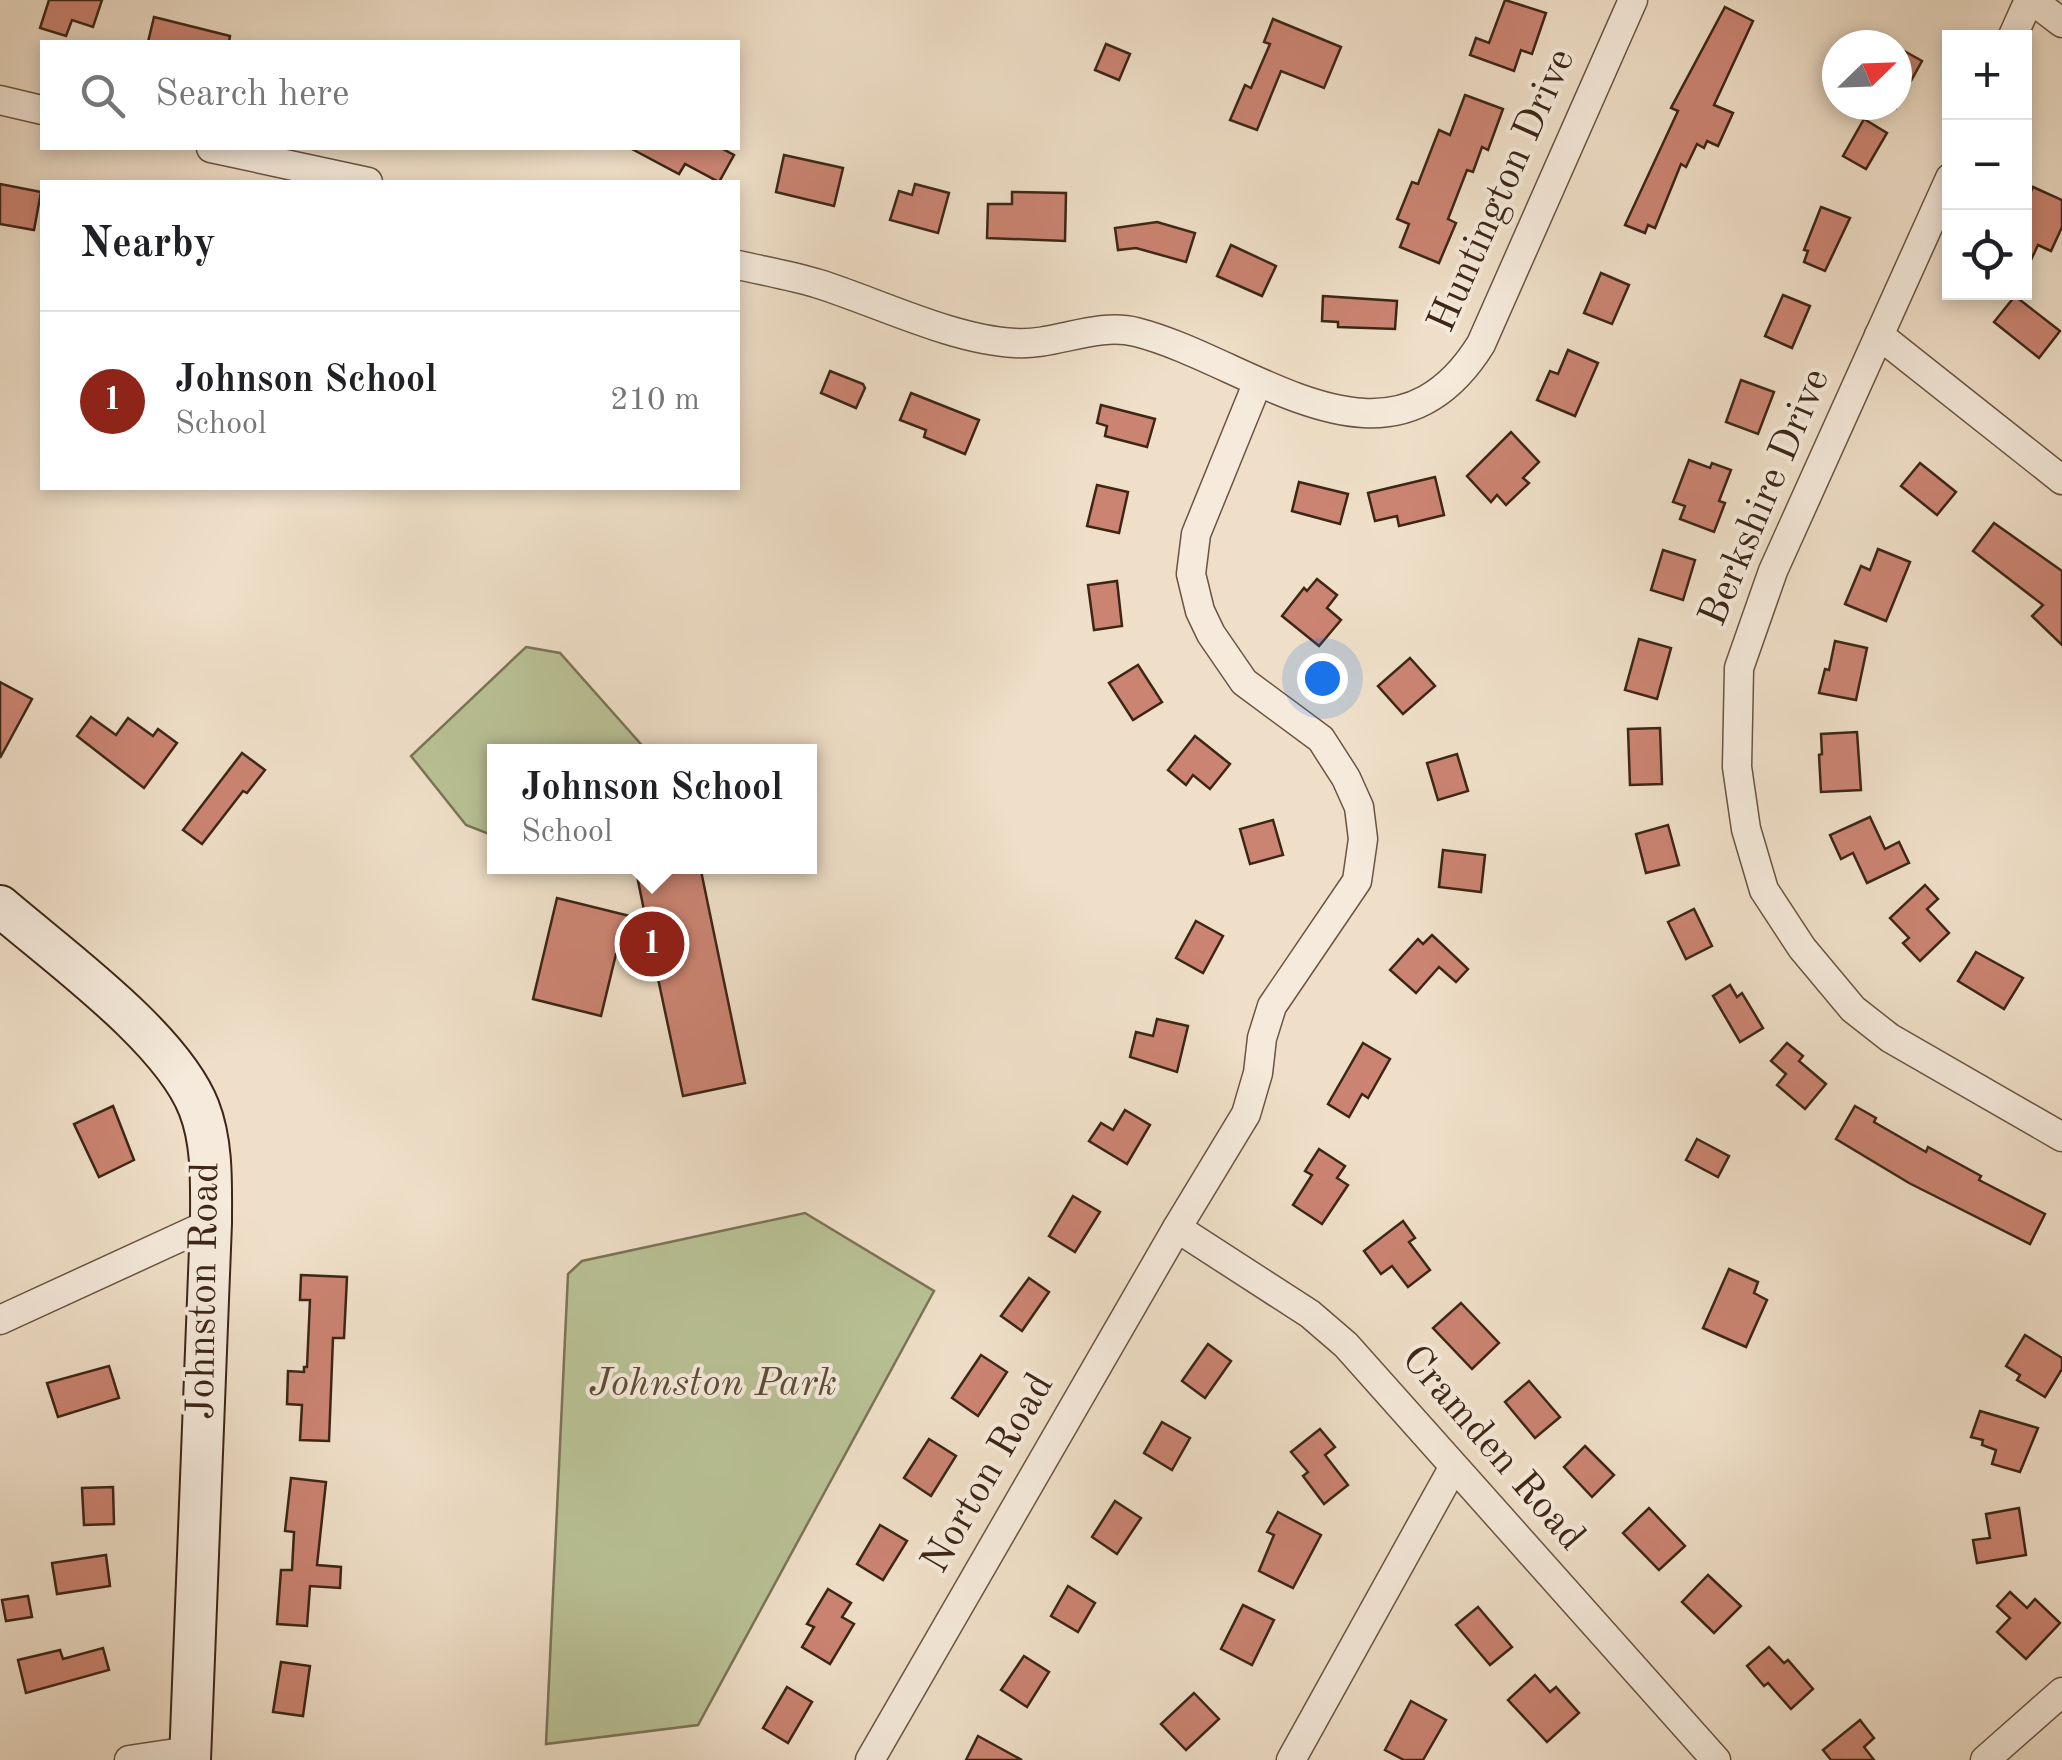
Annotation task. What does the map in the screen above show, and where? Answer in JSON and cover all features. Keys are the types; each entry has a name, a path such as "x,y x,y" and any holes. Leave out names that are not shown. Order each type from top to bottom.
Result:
{"street":[{"name":"Huntington Drive","path":"740,266 816,283 953,330 1017,344 1131,330 1189,348 1257,384 1341,412 1377,414 1432,395 1466,369 1481,344 1633,0"},
{"path":"2016,30 2030,0 2062,23"},
{"path":"0,100 40,110"},
{"path":"221,150 359,180"},
{"name":"Berkshire Drive","path":"1942,196 1773,570 1739,668 1737,767 1746,829 1764,890 1802,948 1853,1009 1890,1038 2062,1137"},
{"path":"1879,335 2062,480"},
{"name":"Norton Road","path":"870,1760 1246,1114 1272,1006 1357,881 1363,839 1359,807 1320,739 1244,682 1211,634 1200,611 1191,574 1196,534 1257,384"},
{"name":"Johnston Road","path":"0,906 132,1020 174,1064 199,1108 210,1151 212,1223 189,1755"},
{"path":"0,1320 212,1223"},
{"name":"Cramden Road","path":"1177,1228 1310,1314 1346,1345 1716,1760"},
{"path":"1291,1760 1454,1468"},
{"path":"1985,1760 2062,1692"},
{"path":"128,1760 189,1755"}],"green space":[{"path":"526,647 560,653 641,744 487,744 487,833 466,825 411,756"},
{"name":"Johnston Park","path":"805,1213 934,1291 698,1725 546,1744 568,1274 582,1261"}],"building":[{"path":"49,0 102,0 93,27 72,20 66,36 40,28"},
{"path":"1505,0 1546,13 1532,54 1521,50 1514,71 1470,55 1476,38 1489,43"},
{"path":"1725,7 1753,21 1714,105 1733,113 1718,146 1707,141 1704,148 1697,144 1686,167 1681,164 1655,228 1648,225 1645,233 1625,225 1678,111 1671,108"},
{"path":"154,17 230,36 229,40 148,40"},
{"path":"1273,19 1341,47 1324,88 1281,71 1257,130 1230,120 1245,85 1251,88 1270,44 1264,42"},
{"path":"1106,44 1130,54 1119,80 1095,70"},
{"path":"1912,55 1922,61 1912,79"},
{"path":"1465,95 1503,109 1488,150 1482,147 1473,172 1467,170 1448,219 1456,223 1439,263 1400,247 1409,224 1397,219 1412,182 1418,184 1439,130 1450,135"},
{"path":"1863,120 1887,133 1866,169 1843,156"},
{"path":"634,150 725,150 734,155 720,180 685,164 679,174"},
{"path":"784,155 843,168 834,206 776,192"},
{"path":"0,184 40,192 34,230 0,224"},
{"path":"915,184 949,193 938,233 890,220 899,191 912,195"},
{"path":"2032,189 2062,200 2062,227 2051,251 2038,245 2032,258 2032,210"},
{"path":"1012,192 1066,193 1065,241 987,238 988,204 1012,204"},
{"path":"1821,207 1850,218 1825,271 1804,262 1808,251 1804,250"},
{"path":"1157,222 1195,233 1186,262 1136,248 1118,250 1115,228"},
{"path":"1231,245 1276,266 1262,296 1217,276"},
{"path":"1601,273 1629,285 1612,324 1584,313"},
{"path":"1783,295 1810,306 1792,348 1765,336"},
{"path":"1323,296 1397,301 1395,329 1338,327 1338,322 1322,321"},
{"path":"2012,300 2020,300 2060,331 2039,358 1994,322"},
{"path":"1568,350 1598,363 1575,416 1537,400 1550,371 1558,374"},
{"path":"830,371 863,384 865,388 856,408 821,393"},
{"path":"1741,380 1774,392 1758,434 1726,422"},
{"path":"911,393 979,420 965,454 924,437 926,430 900,420"},
{"path":"1101,405 1155,419 1147,447 1105,436 1107,426 1097,423"},
{"path":"1511,432 1539,462 1523,478 1529,483 1506,505 1497,495 1491,502 1467,476"},
{"path":"1689,460 1731,470 1719,501 1725,503 1714,532 1680,519 1685,506 1673,502"},
{"path":"1920,463 1956,492 1937,515 1901,486"},
{"path":"1435,477 1444,515 1399,526 1397,516 1375,521 1368,493"},
{"path":"1299,482 1348,494 1340,524 1292,511"},
{"path":"1097,485 1128,492 1119,533 1087,526"},
{"path":"1994,523 2062,571 2062,645 2032,616 2043,605 1973,551"},
{"path":"1878,549 1910,562 1886,621 1845,604 1861,566 1870,570"},
{"path":"1663,550 1695,560 1683,600 1651,590"},
{"path":"1317,579 1337,595 1327,608 1341,620 1319,646 1282,616 1304,588 1307,591"},
{"path":"1117,581 1122,626 1094,630 1088,585"},
{"path":"1639,639 1671,648 1657,699 1625,690"},
{"path":"1835,641 1867,648 1856,700 1819,693"},
{"path":"1410,658 1435,686 1403,714 1378,686"},
{"path":"1138,665 1162,702 1133,720 1109,683"},
{"path":"0,682 32,699 0,758"},
{"path":"91,717 116,735 128,718 153,736 158,729 177,743 144,788 77,736"},
{"path":"1660,728 1662,784 1630,785 1628,729"},
{"path":"1857,732 1861,790 1821,792 1821,734"},
{"path":"1195,736 1230,764 1210,789 1193,775 1186,785 1168,770"},
{"path":"242,753 265,770 247,793 243,791 202,844 183,830"},
{"path":"1457,754 1468,791 1438,800 1427,763"},
{"path":"1870,817 1885,849 1899,842 1909,863 1867,883 1853,853 1841,859 1830,835"},
{"path":"1273,820 1283,855 1250,864 1240,829"},
{"path":"1668,825 1679,865 1646,873 1636,834"},
{"path":"1443,850 1485,855 1481,892 1439,887"},
{"path":"637,874 702,874 745,1083 683,1096 653,955 616,954 601,1016 533,999 557,898 646,920"},
{"path":"1925,885 1938,899 1927,909 1949,933 1920,961 1903,943 1909,938 1890,918"},
{"path":"1694,909 1712,946 1686,959 1668,922"},
{"path":"1196,921 1223,936 1203,973 1176,958"},
{"path":"1432,935 1468,969 1456,982 1439,967 1416,993 1390,970 1418,939 1423,944"},
{"path":"1976,952 2023,978 2004,1009 1958,981"},
{"path":"1730,985 1737,997 1742,993 1763,1028 1740,1042 1713,996"},
{"path":"1157,1019 1188,1026 1177,1072 1130,1057 1136,1032 1153,1036"},
{"path":"1363,1043 1390,1059 1368,1098 1362,1094 1349,1117 1328,1104"},
{"path":"1787,1043 1803,1056 1799,1061 1826,1084 1805,1109 1777,1085 1786,1074 1771,1061"},
{"path":"113,1106 134,1160 99,1177 74,1124"},
{"path":"1855,1106 1876,1118 1874,1122 1926,1152 1928,1147 1981,1176 1979,1180 2045,1214 2030,1244 1909,1183 1836,1139"},
{"path":"1125,1110 1150,1125 1127,1164 1089,1141 1101,1123 1113,1130"},
{"path":"1697,1139 1729,1156 1718,1177 1686,1160"},
{"path":"1319,1149 1345,1166 1337,1178 1348,1185 1322,1224 1293,1205 1312,1175 1305,1171"},
{"path":"1073,1196 1100,1212 1075,1252 1049,1236"},
{"path":"1403,1221 1415,1238 1409,1242 1430,1270 1408,1287 1392,1266 1381,1274 1364,1251"},
{"path":"1729,1269 1758,1282 1754,1293 1767,1300 1746,1347 1703,1328"},
{"path":"301,1275 347,1277 344,1338 333,1338 329,1441 300,1440 302,1405 287,1404 288,1371 304,1372 307,1367 310,1300 300,1300"},
{"path":"1029,1278 1049,1292 1022,1331 1001,1316"},
{"path":"1461,1303 1499,1343 1472,1369 1433,1328"},
{"path":"2025,1335 2062,1358 2062,1369 2045,1397 2017,1380 2020,1375 2006,1366"},
{"path":"1208,1344 1231,1361 1205,1398 1182,1381"},
{"path":"981,1355 1007,1372 978,1416 952,1398"},
{"path":"109,1366 119,1398 58,1417 47,1383"},
{"path":"1529,1381 1560,1417 1535,1438 1505,1402"},
{"path":"1980,1411 2038,1428 2020,1472 1992,1464 1996,1450 1971,1437"},
{"path":"1162,1422 1190,1438 1172,1470 1144,1453"},
{"path":"1320,1429 1335,1447 1325,1455 1348,1485 1324,1504 1303,1476 1308,1472 1291,1452"},
{"path":"929,1439 956,1456 931,1496 904,1478"},
{"path":"1585,1446 1614,1475 1592,1497 1564,1467"},
{"path":"291,1478 326,1482 317,1565 341,1567 340,1588 310,1586 307,1626 277,1624 281,1570 292,1570 294,1532 285,1531"},
{"path":"113,1487 114,1524 84,1525 82,1488"},
{"path":"1115,1501 1141,1518 1117,1554 1092,1537"},
{"path":"1649,1508 1685,1546 1659,1570 1623,1533"},
{"path":"2019,1508 2026,1555 1977,1563 1973,1540 1990,1538 1986,1514"},
{"path":"1278,1512 1321,1535 1293,1588 1259,1571 1274,1535 1267,1532"},
{"path":"880,1525 907,1541 883,1580 857,1564"},
{"path":"106,1555 110,1586 57,1594 52,1563"},
{"path":"1708,1575 1741,1606 1714,1633 1682,1602"},
{"path":"1068,1586 1095,1603 1078,1632 1051,1616"},
{"path":"828,1589 851,1603 842,1617 854,1624 830,1664 802,1647 814,1627 807,1624"},
{"path":"2010,1592 2027,1608 2035,1599 2060,1623 2026,1659 1997,1632 2010,1618 1997,1606"},
{"path":"28,1596 32,1617 6,1621 2,1600"},
{"path":"1243,1605 1274,1620 1252,1665 1221,1649"},
{"path":"1478,1607 1512,1647 1490,1665 1456,1625"},
{"path":"1769,1647 1784,1663 1788,1660 1813,1689 1791,1709 1747,1666"},
{"path":"103,1648 109,1670 26,1693 18,1660 60,1650 63,1659"},
{"path":"1024,1656 1049,1672 1027,1707 1001,1690"},
{"path":"281,1662 310,1666 303,1716 273,1712"},
{"path":"1535,1675 1550,1692 1556,1687 1579,1713 1547,1742 1508,1700"},
{"path":"787,1687 812,1702 788,1743 763,1728"},
{"path":"1194,1693 1219,1719 1186,1750 1161,1724"},
{"path":"1411,1701 1446,1720 1423,1760 1404,1760 1385,1750"},
{"path":"1860,1720 1874,1738 1864,1747 1874,1760 1831,1760 1823,1750"},
{"path":"978,1736 1022,1760 966,1760"}],"place":[{"name":"Johnson School","path":"652,944"}]}
